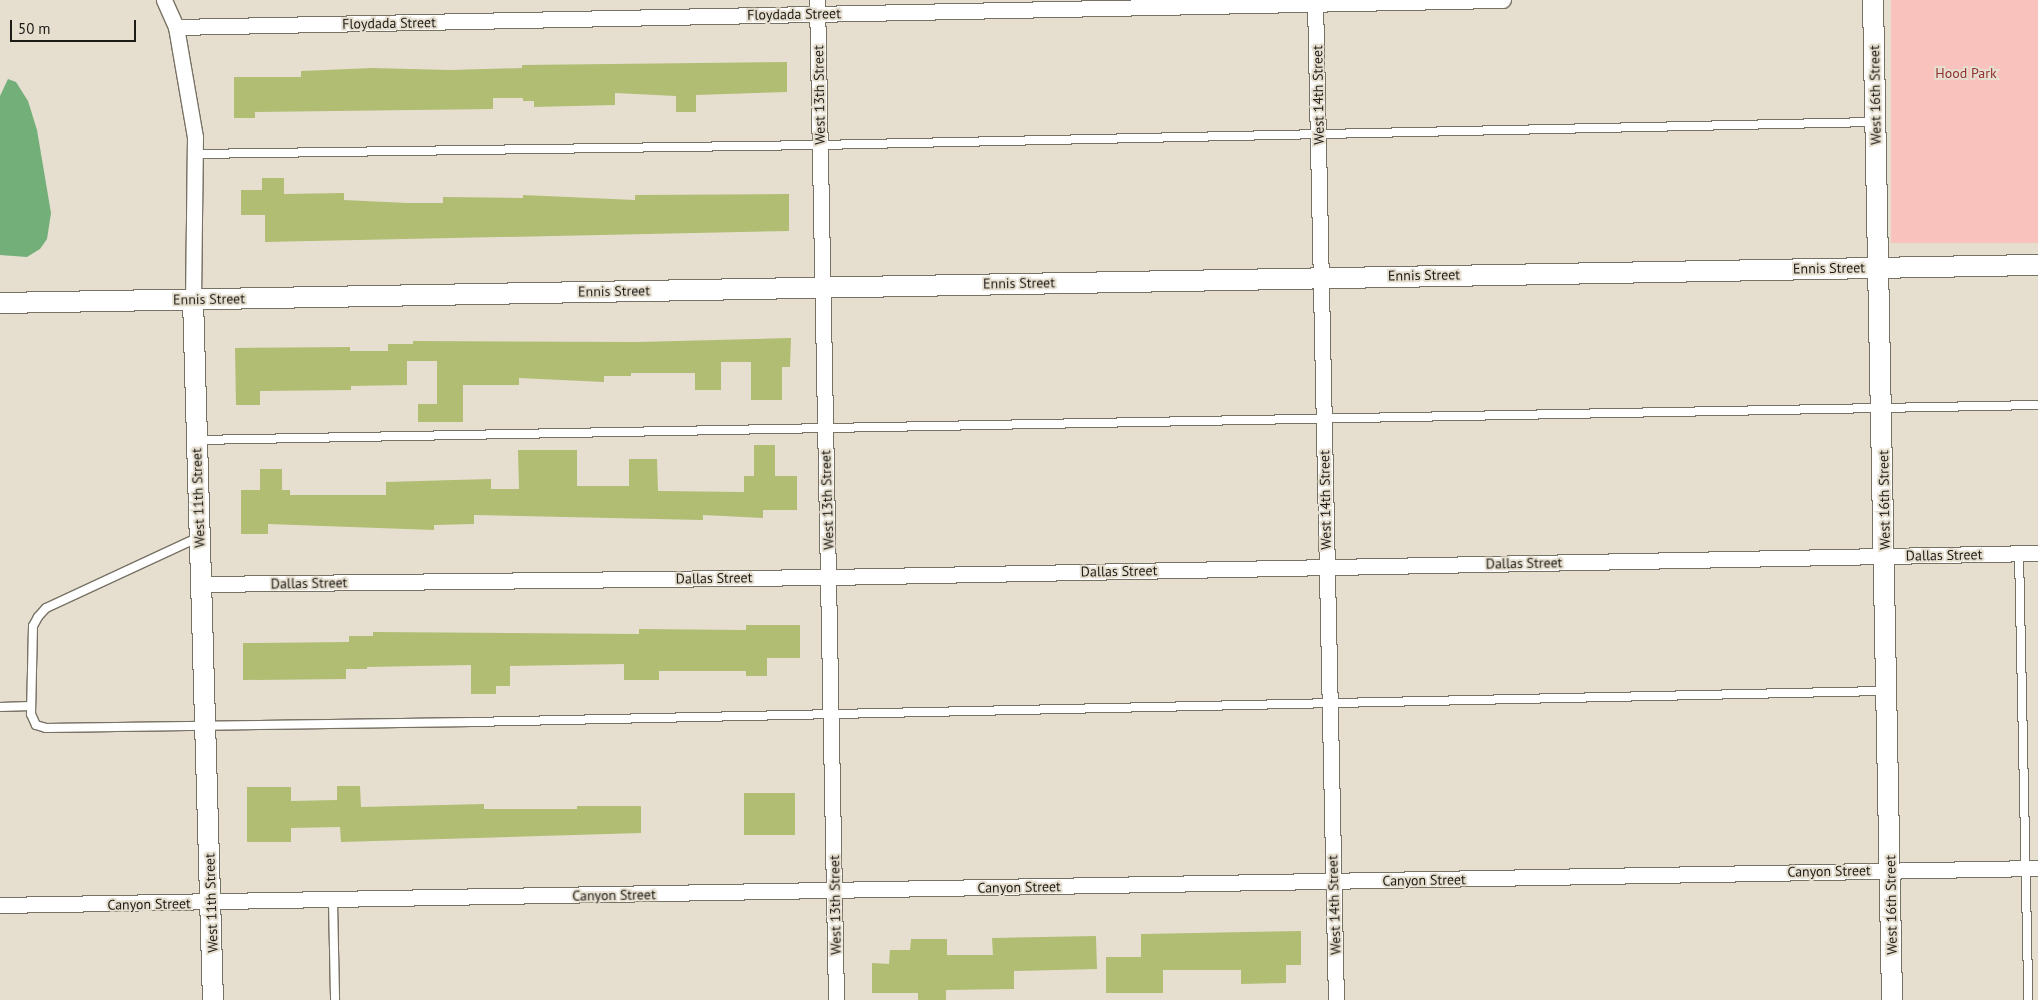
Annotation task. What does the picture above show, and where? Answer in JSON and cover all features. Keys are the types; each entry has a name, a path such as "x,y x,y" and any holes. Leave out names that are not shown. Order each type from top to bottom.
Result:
{"main road":[{"name":"West 16th Street","path":"1873,0 1886,556 1892,1000"},
{"name":"Ennis Street","path":"0,303 821,288 1322,276 2038,265"},
{"name":"West 11th Street","path":"193,299 213,1000"}],"street":[{"name":"West 11th Street","path":"164,0 176,27 187,79 195,154 193,299"},
{"name":"Floydada Street","path":"176,27 817,7 1502,0"},
{"name":"West 14th Street","path":"1315,2 1322,276 1325,567 1336,1000"},
{"name":"West 13th Street","path":"817,7 821,288 830,577 836,1000"},
{"name":"Dallas Street","path":"200,584 830,577 2038,553"},
{"name":"Canyon Street","path":"0,906 2032,868"}],"lane":[{"path":"195,154 819,146 1876,122"},
{"path":"196,440 826,430 2038,404"},
{"path":"199,537 46,608 38,617 32,626 31,706 36,725 46,728 205,724 472,722 832,712 1888,691"},
{"path":"2020,553 2032,868 2028,1000"},
{"path":"0,707 31,706"},
{"path":"333,901 335,1000"}],"green space":[{"name":"Hood Park","path":"1891,0 2038,0 2038,243 1891,243"}],"shaded area":[{"path":"8,79 16,82 28,101 37,130 51,213 47,239 40,249 27,257 0,255 0,96"}],"building":[{"path":"787,62 787,92 696,95 696,112 676,112 676,96 615,93 615,105 534,107 534,101 523,101 523,98 493,98 493,109 255,112 255,118 234,118 234,77 301,77 301,71 372,68 450,70 522,68 522,65"},
{"path":"262,178 284,178 284,194 344,193 344,200 407,203 443,203 443,197 523,198 523,195 635,200 635,195 789,194 789,231 265,242 265,215 241,215 241,190 262,190"},
{"path":"791,338 790,367 782,367 782,400 751,400 751,362 721,362 721,390 695,390 695,373 631,373 631,376 604,376 604,382 519,378 519,385 463,385 463,422 418,422 418,404 437,404 437,361 407,361 407,385 351,386 351,390 260,391 260,405 236,405 235,348 350,347 350,351 388,351 388,344 413,344 413,341 638,342"},
{"path":"754,445 775,445 775,476 797,476 797,510 763,510 763,518 703,515 703,520 474,515 474,524 434,525 434,530 268,524 268,534 241,534 241,490 260,490 260,469 282,469 282,490 290,490 290,495 386,495 386,482 491,479 491,489 519,489 518,450 577,450 577,486 629,486 629,459 657,459 658,491 744,492 744,476 754,476"},
{"path":"746,625 800,625 800,658 767,658 767,676 746,676 746,671 659,671 659,680 624,680 624,664 510,666 510,686 496,686 496,694 471,694 471,665 346,669 346,679 243,680 243,643 349,642 349,636 373,636 373,632 639,634 639,629 746,630"},
{"path":"337,786 360,786 361,807 484,804 484,809 577,809 577,806 641,806 641,833 341,842 340,827 291,828 291,842 247,842 247,787 291,787 291,801 337,800"},
{"path":"744,793 795,793 795,835 744,835"},
{"path":"1301,931 1301,965 1286,965 1286,983 1241,984 1241,970 1163,970 1163,993 1106,993 1106,957 1141,957 1141,934"},
{"path":"1096,936 1097,969 1014,971 1014,989 946,990 946,1000 918,1000 918,993 872,993 872,963 889,964 890,950 910,950 911,939 947,939 947,955 993,955 992,938"}]}
